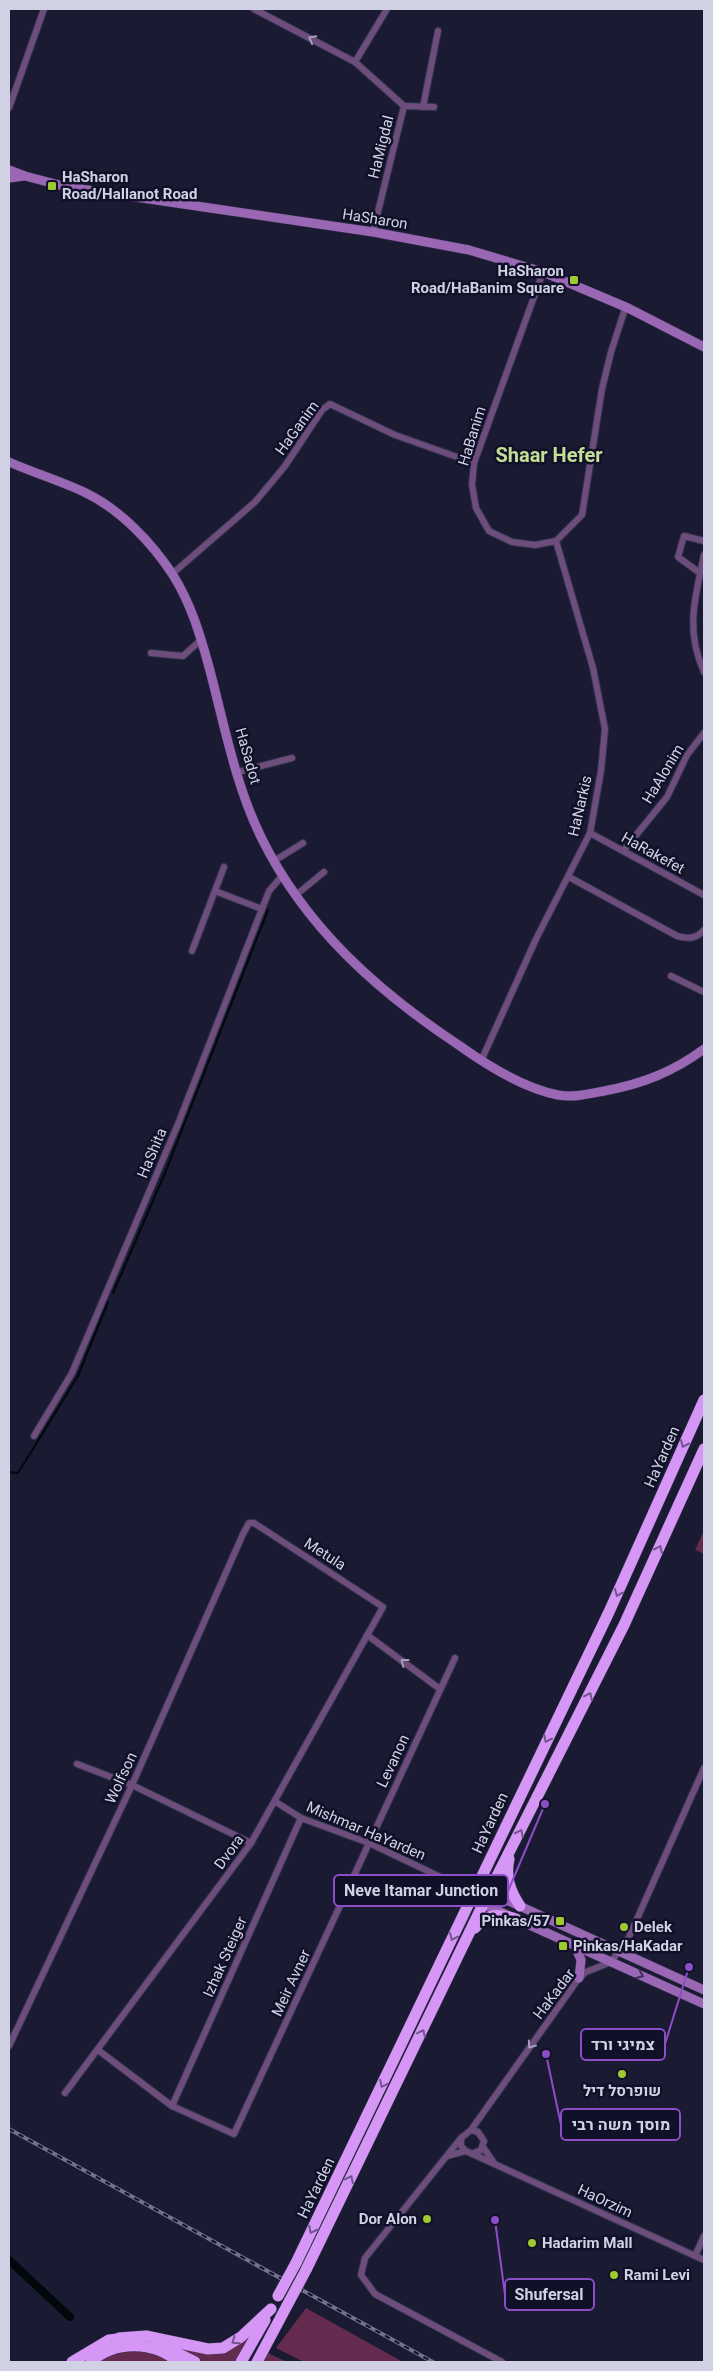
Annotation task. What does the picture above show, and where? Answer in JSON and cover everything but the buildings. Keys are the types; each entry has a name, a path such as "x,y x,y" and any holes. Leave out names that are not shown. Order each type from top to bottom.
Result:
{"highway":[{"name":"HaYarden","path":"257,2362 290,2300 301,2266 474,1893 609,1612 704,1400"},
{"name":"HaYarden","path":"243,2360 278,2296 301,2266 466,1942 483,1904 624,1625 704,1449"},
{"path":"511,1850 507,1869 509,1887 520,1906"},
{"path":"466,1942 476,1926 486,1917 499,1914 516,1919"},
{"path":"72,2362 99,2345 119,2338 146,2336 208,2349 223,2348 241,2337 271,2308"},
{"path":"119,2338 145,2339 195,2362"},
{"path":"91,2362 111,2350 134,2346 155,2349 178,2362"}],"street":[{"path":"9,108 44,9"},
{"name":"HaMigdal","path":"254,9 354,62 404,106 373,232"},
{"path":"354,62 387,9"},
{"path":"423,107 438,31"},
{"path":"404,106 434,107"},
{"name":"HaSharon","path":"9,170 67,187 373,232 469,250 543,272 628,308 704,347"},
{"name":"HaSharon","path":"9,178 25,176"},
{"name":"HaBanim","path":"543,272 474,463 472,485 476,508 489,530 512,542 536,545 556,541"},
{"path":"556,541 582,515 602,389 611,352 624,312 628,308"},
{"name":"HaGanim","path":"172,574 255,502 290,460 322,410 330,404 395,435 474,463"},
{"name":"HaSadot","path":"9,462 87,494 105,505 140,534 172,574 194,614 238,772 260,835 282,876 350,961 398,1002 481,1060 536,1088 557,1095 574,1096 627,1087 666,1073 704,1050"},
{"path":"700,573 680,558 678,553 684,536 704,540"},
{"name":"HaNarkis","path":"481,1060 536,939 590,833 601,771 605,729 593,668 556,541"},
{"path":"704,555 692,614 697,654 704,672"},
{"path":"151,652 183,656 201,640"},
{"name":"HaAlonim","path":"624,850 666,798 687,755 704,733"},
{"path":"238,772 292,758"},
{"name":"HaRakefet","path":"590,833 704,895"},
{"path":"274,861 303,843"},
{"path":"192,951 224,867"},
{"path":"296,895 324,872"},
{"name":"HaShita","path":"34,1436 72,1373 178,1124 262,909 272,887 282,876"},
{"path":"569,877 677,936 695,937 704,930"},
{"path":"215,890 262,909"},
{"path":"671,976 704,992"},
{"name":"Wolfson","path":"9,2046 132,1786 243,1534 249,1523 254,1523"},
{"name":"Metula","path":"254,1523 383,1607"},
{"name":"Dvora","path":"65,2093 251,1843 276,1802 383,1607"},
{"path":"368,1635 440,1689"},
{"name":"Levanon","path":"369,1843 455,1658"},
{"path":"77,1764 132,1786 251,1843"},
{"path":"611,1962 628,1936 704,1768"},
{"name":"Mishmar HaYarden","path":"276,1802 301,1818 369,1843 474,1893"},
{"name":"Izhak Steiger","path":"172,2106 301,1818"},
{"name":"Meir Avner","path":"172,2106 234,2134 369,1843"},
{"path":"474,1893 489,1892 704,1990"},
{"path":"474,1893 483,1904 704,2004"},
{"path":"575,1946 581,1960 579,1978"},
{"name":"HaKadar","path":"471,2130 579,1978 586,1972 611,1962"},
{"path":"98,2050 172,2106"},
{"path":"495,2164 483,2147 484,2141 481,2134 471,2130 461,2138 365,2258 361,2275 376,2294 502,2362"},
{"path":"461,2138 462,2146 469,2153"},
{"path":"446,2157 469,2153 483,2147"},
{"name":"HaOrzim","path":"469,2153 704,2260"},
{"path":"695,2256 704,2236"}],"shaded area":[{"path":"704,1530 704,1554 695,1550"},
{"path":"306,2308 403,2362 304,2362 276,2348"},
{"path":"264,2318 238,2362 199,2362 146,2337 208,2352"},
{"path":"134,2350 154,2353 172,2362 97,2362 104,2357"},
{"path":"268,2353 287,2362 263,2362"}],"waterway":[{"path":"113,1293 165,1173 268,910"},
{"path":"9,1472 18,1473 78,1376 108,1302"},
{"path":"9,2260 70,2317"}],"railway":[{"path":"9,2129 433,2362"}],"place":[{"name":"HaSharon Road/HaIlanot Road","path":"52,186"},
{"name":"HaSharon Road/HaBanim Square","path":"574,280"},
{"name":"Neve Itamar Junction","path":"545,1804"},
{"name":"Pinkas/57","path":"560,1921"},
{"name":"Delek","path":"624,1927"},
{"name":"Pinkas/HaKadar","path":"563,1946"},
{"name":"צמיגי ורד","path":"689,1967"},
{"name":"מוסך משה רבי","path":"546,2054"},
{"name":"שופרסל דיל","path":"622,2074"},
{"name":"Dor Alon","path":"427,2219"},
{"name":"Shufersal","path":"495,2220"},
{"name":"Hadarim Mall","path":"532,2243"},
{"name":"Rami Levi","path":"614,2275"}],"district":[{"name":"Shaar Hefer","path":"549,455"}]}
